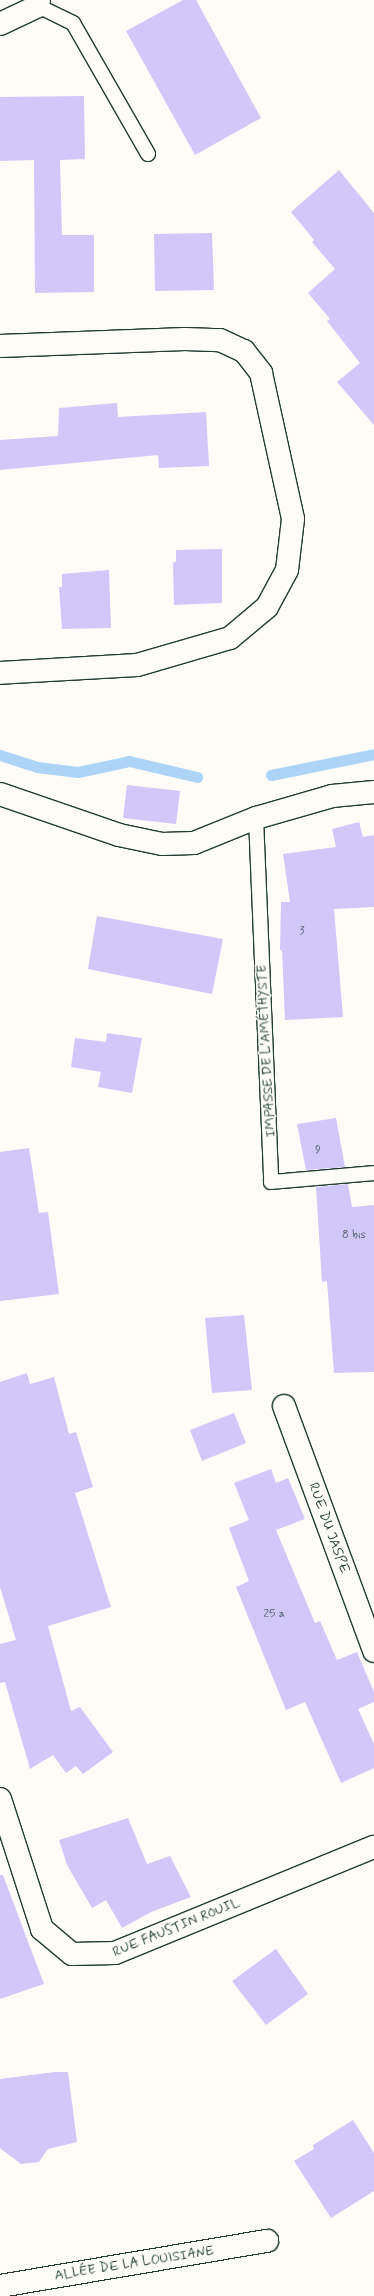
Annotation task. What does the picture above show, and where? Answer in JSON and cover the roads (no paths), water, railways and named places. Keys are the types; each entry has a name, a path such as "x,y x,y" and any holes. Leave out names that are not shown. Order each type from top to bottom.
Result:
{"street":[{"path":"0,24 39,3"},
{"path":"0,346 185,339 220,340 244,351 261,373 293,519 287,570 267,607 230,638 137,665 0,673"},
{"path":"0,794 119,835 162,844 194,843 256,818 332,796 374,792"},
{"name":"RUE DU JASPE","path":"284,1406 374,1651"},
{"name":"RUE FAUSTIN ROUIL","path":"0,1798 42,1929 72,1954 115,1953 374,1846"},
{"name":"ALLÉE DE LA LOUISIANE","path":"0,2286 267,2241"}],"lane":[{"path":"39,3 73,23 148,154"},
{"name":"IMPASSE DE L'AMÉTHYSTE","path":"256,818 272,1182 374,1173"}],"waterway":[{"path":"271,775 374,754"},
{"path":"0,755 37,767 78,772 129,761 197,777"}]}
